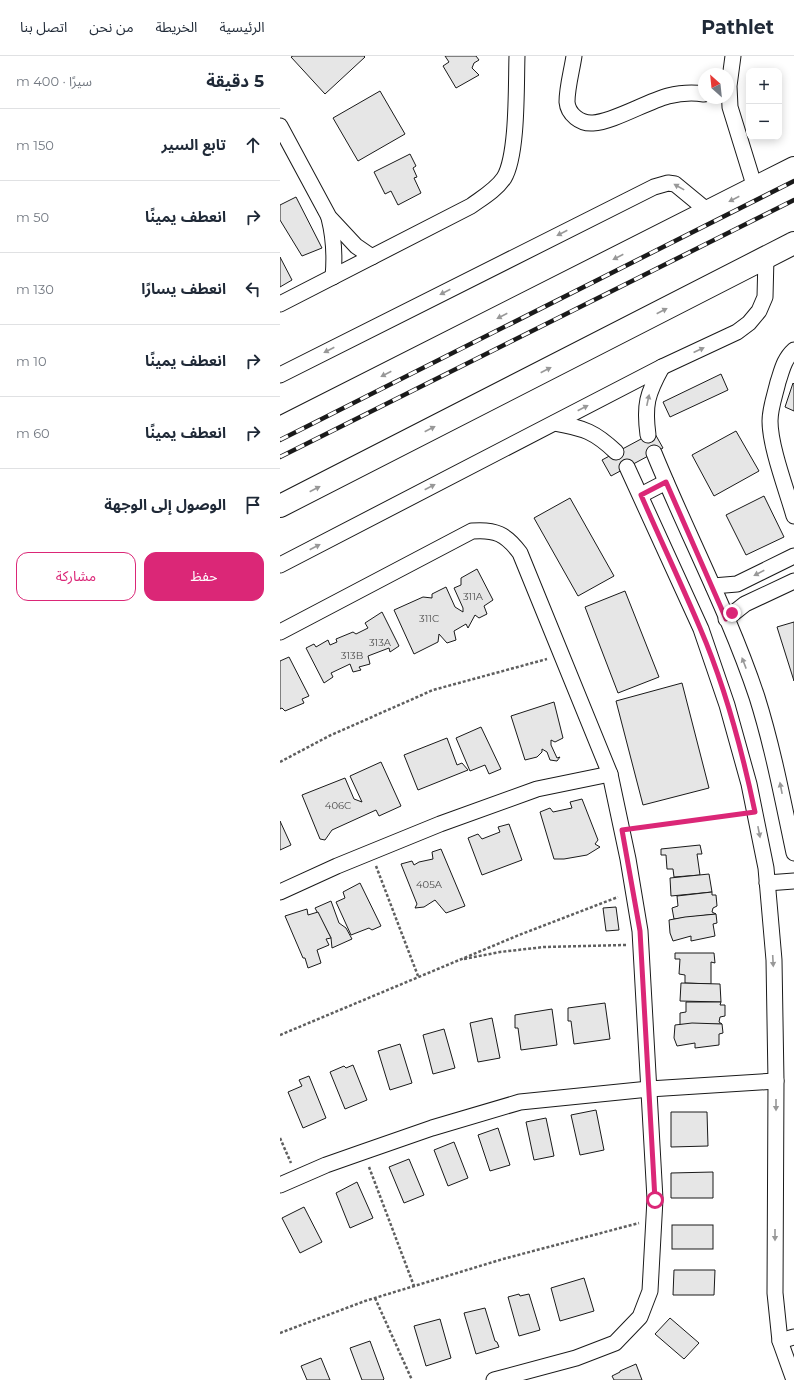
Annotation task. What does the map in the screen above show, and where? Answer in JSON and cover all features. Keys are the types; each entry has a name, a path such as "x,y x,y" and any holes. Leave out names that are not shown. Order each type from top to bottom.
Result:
{"main road":[{"path":"280,428 794,168"},
{"path":"280,506 794,243"}],"street":[{"path":"280,304 471,206 488,194 504,178 510,162 514,132 517,56"},
{"path":"574,56 567,101 571,113 581,121 587,123 601,122 666,96 688,93 698,94"},
{"path":"732,68 733,56"},
{"path":"729,104 756,188"},
{"path":"280,126 329,217 334,237 335,257 333,277"},
{"path":"280,375 654,187 668,183 675,184 682,188 709,212"},
{"path":"329,217 356,246 372,257"},
{"path":"280,565 662,367 737,332 749,323 759,311 765,297 766,257"},
{"path":"794,350 789,355 781,371 772,407 770,422 772,440 794,516"},
{"path":"648,435 645,412 650,388 662,367"},
{"path":"556,422 586,430 600,437 616,452"},
{"path":"654,453 726,619 756,696 779,777 794,853"},
{"path":"627,467 701,629 727,705 749,784 755,812 767,883 774,960 776,1081 775,1292 787,1339 794,1380"},
{"path":"641,495 666,482"},
{"path":"280,632 472,531 486,530 499,534 511,541 520,552 610,774 633,891 640,944 650,1089 655,1200 650,1291 640,1317 615,1343 576,1358 494,1380"},
{"path":"712,586 737,584 794,556"},
{"path":"726,619 745,604 794,581"},
{"path":"280,892 371,852 537,789 610,774"},
{"path":"767,883 794,881"},
{"path":"280,1185 363,1152 432,1128 520,1102 650,1089 776,1081"}],"path":[{"path":"280,762 328,736 433,690 561,655"},
{"path":"622,830 755,812"},
{"path":"371,852 418,976"},
{"path":"280,1035 519,934 633,891"},
{"path":"458,961 500,952 544,947 640,944"},
{"path":"280,1138 297,1178"},
{"path":"363,1152 414,1286"},
{"path":"280,1333 375,1298 414,1286 503,1259 654,1219"},
{"path":"375,1298 412,1380"}],"building":[{"path":"445,56 476,56 479,60 474,63 472,68 479,75 456,88 443,66 449,62"},
{"path":"291,57 365,57 325,94"},
{"path":"380,91 405,134 358,161 333,118"},
{"path":"410,154 416,166 413,168 417,177 414,178 421,193 398,205 391,191 385,194 374,172"},
{"path":"296,197 322,248 302,256 280,220 280,205"},
{"path":"280,257 292,280 280,287"},
{"path":"721,374 728,390 670,417 663,402"},
{"path":"793,383 794,384 794,411 785,407"},
{"path":"736,431 759,471 714,496 692,455"},
{"path":"654,432 663,448 611,476 602,460"},
{"path":"764,496 784,537 746,555 726,515"},
{"path":"570,498 614,576 578,596 534,518"},
{"path":"477,569 493,600 484,606 487,614 479,618 475,615 468,628 466,624 454,631 456,640 447,643 439,634 438,642 414,654 394,610 423,597 432,598 432,594 446,587 455,607 463,612 463,608 454,588 461,585 461,578"},
{"path":"625,591 659,677 618,693 585,607"},
{"path":"382,612 399,646 390,652 389,648 368,656 370,664 359,667 361,670 353,672 350,664 331,673 333,677 324,683 306,648 314,644 316,647 328,640 330,645 337,642 336,639 353,632 356,634 368,628 365,623"},
{"path":"794,622 794,681 777,627"},
{"path":"289,657 309,696 302,699 304,703 285,711 282,708 280,709 280,661"},
{"path":"682,683 709,788 643,805 616,701"},
{"path":"554,702 563,738 555,742 551,740 551,745 557,758 560,757 557,761 550,760 547,752 542,749 542,752 537,757 525,760 511,716"},
{"path":"481,727 501,769 489,774 485,765 470,771 456,738"},
{"path":"447,738 457,765 462,763 468,770 418,790 404,755"},
{"path":"381,762 401,806 379,816 376,810 332,830 325,840 320,839 302,795 345,778 354,799 362,802 350,776"},
{"path":"582,799 598,840 595,844 600,847 587,855 564,859 554,859 540,812 550,808 553,812 572,808 570,802"},
{"path":"280,821 291,845 280,850"},
{"path":"509,824 522,860 482,875 468,838 478,834 482,839 500,832 498,827"},
{"path":"700,845 702,854 697,854 700,875 674,877 673,869 667,869 666,855 661,855 661,849"},
{"path":"441,849 465,906 446,913 435,900 424,907 415,908 417,904 401,864 412,861 414,865 419,862 433,859 432,852"},
{"path":"709,874 712,892 671,896 670,878"},
{"path":"360,883 381,926 372,930 369,928 351,935 336,902 345,898 343,892"},
{"path":"712,892 712,895 716,895 717,906 713,908 712,912 716,914 674,919 672,908 678,906 677,896"},
{"path":"331,901 339,923 346,928 352,939 332,948 331,938 315,908"},
{"path":"616,907 619,930 606,931 603,908"},
{"path":"307,909 308,915 318,912 331,938 326,939 329,945 317,950 321,963 308,968 305,958 303,958 285,916"},
{"path":"716,914 717,923 713,924 715,936 691,941 691,936 673,941 670,933 669,920"},
{"path":"675,953 714,953 715,963 711,962 711,984 685,983 685,975 679,974 680,959 675,959"},
{"path":"681,983 720,984 721,1002 680,1001"},
{"path":"686,1002 721,1002 720,1005 725,1005 725,1016 720,1017 719,1022 722,1024 680,1025 680,1013 686,1012"},
{"path":"605,1003 610,1039 574,1044 571,1021 568,1021 568,1008"},
{"path":"552,1009 557,1045 521,1050 518,1028 515,1028 515,1015"},
{"path":"492,1018 500,1058 478,1062 470,1023"},
{"path":"692,1023 722,1024 723,1033 719,1034 719,1045 695,1048 695,1043 677,1046 674,1038 675,1025"},
{"path":"444,1029 455,1068 433,1074 423,1035"},
{"path":"400,1044 412,1083 390,1090 378,1051"},
{"path":"353,1065 367,1100 345,1109 330,1072 344,1066 346,1068"},
{"path":"309,1076 326,1118 303,1128 288,1092 302,1086 299,1080"},
{"path":"596,1110 604,1150 580,1155 571,1115"},
{"path":"671,1112 707,1112 708,1146 671,1147"},
{"path":"546,1118 554,1156 534,1160 526,1122"},
{"path":"498,1128 510,1165 490,1171 478,1135"},
{"path":"454,1142 468,1178 448,1186 434,1150"},
{"path":"409,1159 424,1195 404,1203 389,1167"},
{"path":"713,1172 713,1198 671,1198 671,1173"},
{"path":"357,1182 373,1218 350,1228 336,1193"},
{"path":"304,1207 322,1242 300,1253 282,1218"},
{"path":"672,1225 713,1225 713,1249 672,1249"},
{"path":"674,1270 715,1270 714,1295 673,1295"},
{"path":"584,1278 594,1311 560,1321 551,1288"},
{"path":"519,1294 520,1296 529,1294 540,1330 519,1336 508,1297"},
{"path":"485,1308 495,1341 499,1347 476,1354 464,1313"},
{"path":"670,1318 699,1343 684,1359 655,1334"},
{"path":"440,1319 451,1358 426,1366 414,1326"},
{"path":"370,1341 384,1379 383,1380 362,1380 350,1348"},
{"path":"321,1358 330,1380 307,1380 301,1366"},
{"path":"636,1364 642,1380 614,1380 612,1376"}],"railway":[{"path":"280,440 794,181"},
{"path":"280,457 794,200"}],"route":[{"path":"655,1200 640,931 622,830 755,812 749,784 727,705 701,629 641,495 666,482 726,619 732,613"}]}
